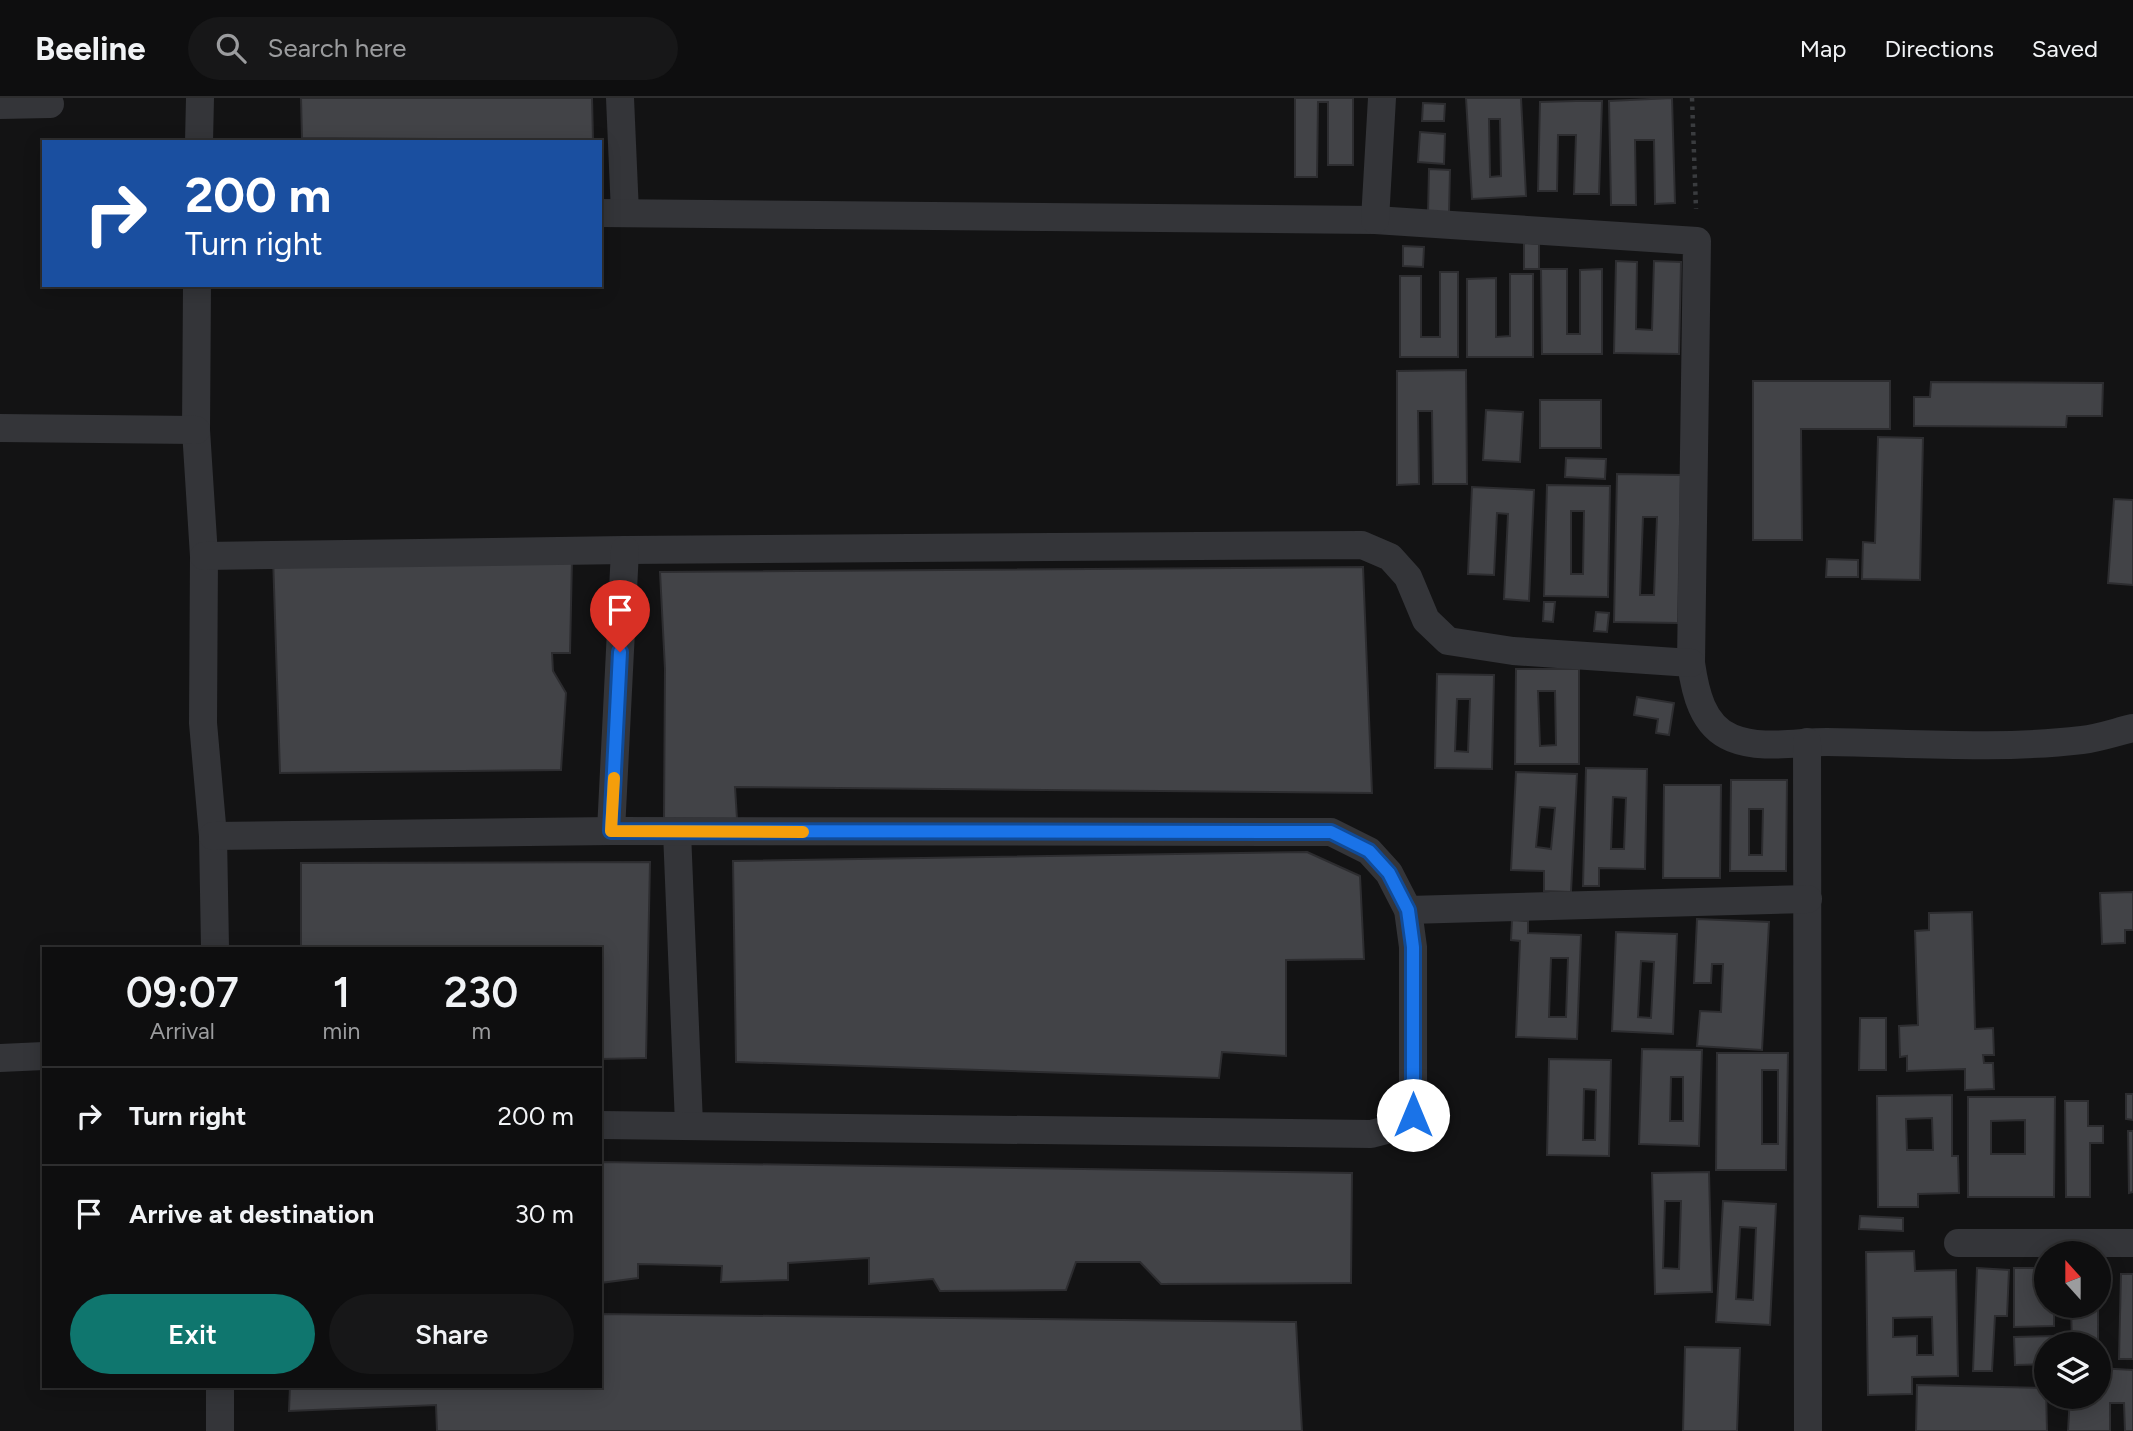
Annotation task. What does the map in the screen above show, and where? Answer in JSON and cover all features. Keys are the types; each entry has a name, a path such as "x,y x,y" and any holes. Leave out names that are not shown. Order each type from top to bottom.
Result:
{"street":[{"path":"199,140 200,98"},
{"path":"620,98 613,213 1375,220 1697,241 1691,663 1696,695 1709,719 1731,738 1765,745 1807,742 2021,744 2084,740 2133,728"},
{"path":"1375,220 1382,98"},
{"path":"0,105 50,104"},
{"path":"197,287 196,430 204,556 203,723 213,836 215,947"},
{"path":"0,428 196,430"},
{"path":"204,556 1362,545 1390,557 1408,577 1426,620 1448,641 1513,651 1691,663"},
{"path":"611,831 625,550"},
{"path":"1807,742 1808,1431"},
{"path":"213,836 611,831 1331,832 1369,851 1389,873 1408,910 1413,947 1413,1115 1398,1127 1371,1134 602,1125"},
{"path":"677,832 689,1125"},
{"path":"1408,910 1808,899"},
{"path":"0,1058 42,1056"},
{"path":"1958,1243 2133,1243"},
{"path":"220,1388 220,1431"}],"path":[{"path":"1692,98 1697,241"}],"building":[{"path":"301,98 592,98 593,140 302,138"},
{"path":"1295,98 1353,98 1353,165 1328,165 1328,102 1318,102 1317,177 1295,177"},
{"path":"1466,98 1521,98 1526,196 1472,199","holes":["1489,119 1500,119 1501,176 1490,177"]},
{"path":"1672,98 1675,203 1655,204 1654,140 1635,140 1636,205 1611,205 1609,101"},
{"path":"1602,101 1599,194 1574,194 1576,135 1558,135 1557,191 1538,191 1540,102"},
{"path":"1423,103 1445,104 1444,121 1422,121"},
{"path":"1420,132 1445,134 1444,164 1418,162"},
{"path":"1429,169 1450,170 1449,213 1428,213"},
{"path":"1524,243 1539,244 1539,269 1524,269"},
{"path":"1403,246 1424,247 1423,267 1403,266"},
{"path":"1616,261 1637,262 1636,329 1652,330 1654,261 1681,262 1679,354 1614,353"},
{"path":"1541,269 1567,269 1567,334 1580,334 1580,270 1602,269 1602,354 1542,354"},
{"path":"1440,272 1458,272 1458,357 1400,357 1400,276 1421,276 1421,337 1440,337"},
{"path":"1510,274 1533,274 1533,357 1467,357 1467,279 1496,278 1496,337 1510,336"},
{"path":"1466,370 1467,484 1433,484 1432,411 1418,411 1419,484 1397,485 1397,371"},
{"path":"1753,381 1890,381 1890,429 1801,429 1802,540 1753,540"},
{"path":"1931,382 2103,383 2102,416 2067,416 2066,427 1914,426 1914,397 1930,397"},
{"path":"1540,400 1601,400 1601,448 1540,448"},
{"path":"1486,410 1523,412 1520,462 1483,460"},
{"path":"1878,437 1923,438 1920,580 1862,579 1863,542 1875,543"},
{"path":"1566,458 1606,459 1605,479 1565,477"},
{"path":"1617,474 1681,475 1678,623 1614,622","holes":["1643,517 1657,517 1654,595 1640,595"]},
{"path":"1547,485 1610,486 1608,597 1544,596","holes":["1571,511 1584,511 1583,574 1571,574"]},
{"path":"1472,487 1534,490 1529,601 1504,599 1508,514 1497,513 1494,575 1468,574"},
{"path":"2114,499 2133,500 2133,585 2108,583"},
{"path":"273,556 572,558 570,653 552,653 553,671 566,693 561,770 280,773"},
{"path":"1827,559 1858,560 1858,577 1826,577"},
{"path":"1363,567 1372,793 735,787 737,819 664,818 665,669 660,572"},
{"path":"1544,602 1555,602 1553,622 1543,621"},
{"path":"1596,612 1609,613 1607,632 1594,631"},
{"path":"1516,669 1579,669 1579,764 1515,764","holes":["1538,691 1555,691 1556,745 1540,746"]},
{"path":"1437,674 1494,675 1492,769 1435,768","holes":["1457,699 1470,699 1468,752 1455,751"]},
{"path":"1637,697 1674,703 1669,735 1656,733 1658,719 1634,715"},
{"path":"1586,768 1647,769 1645,869 1599,868 1599,886 1583,886","holes":["1613,797 1626,798 1624,849 1611,849"]},
{"path":"1516,772 1577,774 1571,892 1544,891 1544,871 1511,870","holes":["1540,807 1555,808 1551,849 1536,847"]},
{"path":"1731,780 1787,780 1786,871 1730,871","holes":["1749,809 1763,809 1762,855 1749,855"]},
{"path":"1664,785 1721,785 1720,878 1663,878"},
{"path":"1307,852 1360,876 1364,959 1286,960 1286,1056 1222,1052 1219,1078 736,1062 733,861"},
{"path":"650,862 646,1058 602,1059 602,947 301,947 301,863"},
{"path":"2133,892 2133,930 2125,930 2125,943 2102,944 2100,893"},
{"path":"1972,912 1975,1029 1993,1028 1994,1055 1983,1055 1984,1063 1993,1063 1994,1089 1965,1090 1965,1069 1907,1071 1907,1056 1900,1057 1899,1026 1918,1025 1915,931 1929,930 1929,913"},
{"path":"1697,919 1769,922 1762,1050 1697,1046 1700,1011 1721,1012 1723,964 1712,964 1711,983 1694,983"},
{"path":"1512,920 1528,921 1528,933 1581,935 1577,1039 1516,1037 1520,941 1511,940","holes":["1551,958 1568,958 1566,1017 1549,1017"]},
{"path":"1616,932 1677,934 1673,1034 1612,1031","holes":["1641,961 1654,962 1651,1018 1638,1017"]},
{"path":"1860,1018 1886,1018 1886,1070 1859,1070"},
{"path":"1642,1049 1702,1050 1699,1146 1639,1144","holes":["1671,1077 1683,1077 1683,1121 1670,1121"]},
{"path":"1717,1053 1788,1053 1786,1170 1716,1170","holes":["1762,1070 1778,1070 1778,1144 1762,1144"]},
{"path":"1549,1059 1611,1060 1609,1156 1547,1155","holes":["1584,1089 1596,1090 1595,1140 1583,1140"]},
{"path":"2126,1094 2133,1094 2133,1120 2126,1119"},
{"path":"1952,1095 1952,1156 1958,1156 1959,1193 1918,1194 1918,1207 1878,1207 1877,1096","holes":["1932,1118 1933,1150 1907,1150 1906,1119"]},
{"path":"1968,1097 2055,1097 2054,1197 1968,1197","holes":["2025,1120 2025,1154 1991,1154 1991,1121"]},
{"path":"2065,1101 2088,1101 2088,1126 2103,1126 2103,1143 2090,1143 2090,1197 2066,1197"},
{"path":"2128,1131 2133,1131 2133,1192 2129,1193"},
{"path":"602,1162 1352,1173 1351,1283 1161,1284 1140,1262 1076,1262 1066,1290 940,1291 933,1279 869,1284 869,1258 788,1263 788,1280 721,1282 722,1266 638,1264 638,1278 602,1283"},
{"path":"1709,1172 1712,1292 1655,1294 1652,1173","holes":["1665,1201 1681,1201 1679,1269 1663,1268"]},
{"path":"1723,1201 1776,1204 1770,1325 1716,1322","holes":["1740,1227 1756,1228 1753,1300 1736,1299"]},
{"path":"1860,1216 1903,1218 1903,1231 1859,1229"},
{"path":"1914,1251 1915,1271 1956,1270 1958,1376 1912,1377 1912,1394 1868,1395 1866,1252","holes":["1932,1317 1933,1355 1917,1355 1917,1336 1893,1337 1893,1318"]},
{"path":"1977,1268 2009,1270 2007,1316 1995,1316 1992,1371 1973,1371"},
{"path":"2014,1268 2034,1268 2034,1318 2054,1318 2054,1326 2014,1327"},
{"path":"2121,1274 2133,1274 2133,1359 2119,1359"},
{"path":"602,1314 1296,1322 1302,1431 437,1431 436,1405 289,1411 290,1388 602,1388"},
{"path":"2071,1318 2098,1318 2098,1332 2072,1332"},
{"path":"2014,1337 2034,1337 2034,1364 2015,1365"},
{"path":"1685,1347 1740,1348 1737,1431 1683,1431"},
{"path":"2111,1369 2133,1370 2133,1431 2125,1431 2124,1403 2111,1403"},
{"path":"1917,1385 2034,1388 2034,1409 2046,1409 2047,1431 1916,1431"},
{"path":"2069,1409 2110,1409 2110,1431 2068,1431"}],"slow traffic":[{"path":"614,778 611,831 803,832"}],"route":[{"path":"620,652 611,831 1331,832 1369,851 1389,873 1408,910 1413,947 1413,1115"}]}
